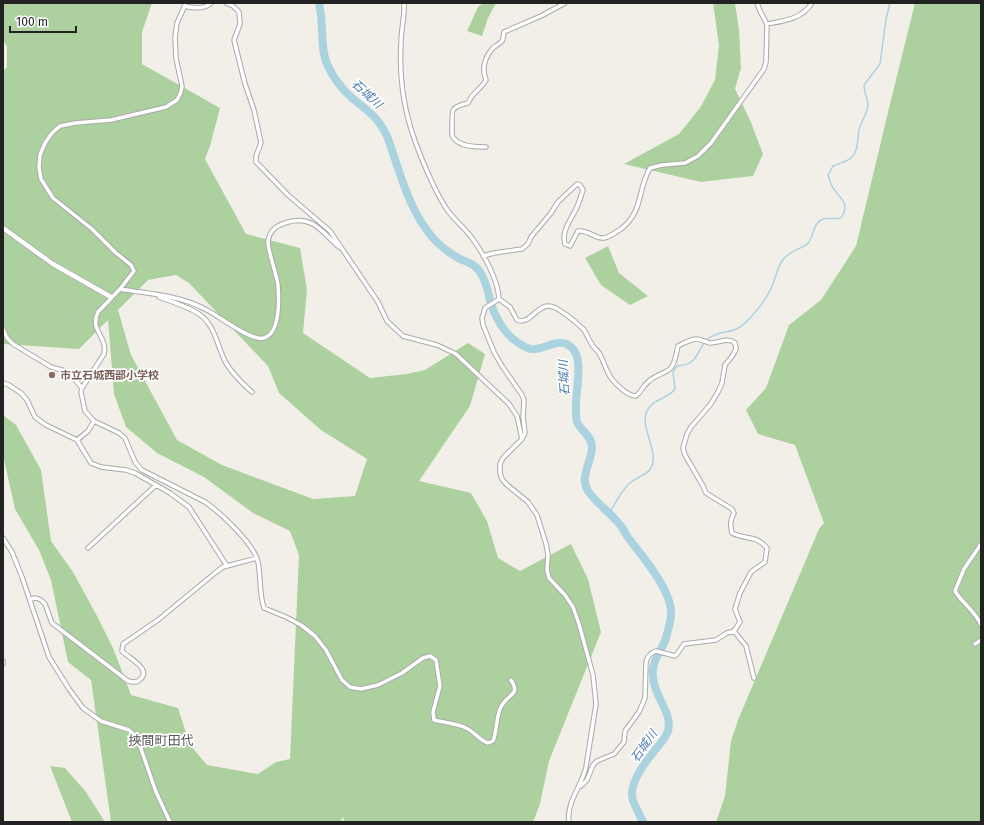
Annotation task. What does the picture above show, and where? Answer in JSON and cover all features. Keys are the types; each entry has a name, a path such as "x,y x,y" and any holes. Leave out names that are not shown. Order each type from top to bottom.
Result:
{"street":[{"path":"210,3 208,6 192,8 185,5 177,23 175,37 176,58 182,86 177,100 166,107 111,120 75,123 60,126 52,132 40,155 39,167 41,179 53,198 92,229 131,265 134,270 120,289 98,312 94,323 104,341 105,348 104,354 82,388 81,392 85,411 94,421 119,433 125,438 135,462 142,470 205,502 240,533 255,554 264,608 301,625 315,636 326,650 342,680 350,687 361,689 378,685 402,673 423,658 430,656 436,660 440,686 433,712 434,720 466,728 472,731 482,741 488,743 493,741 499,712 503,703 514,692 514,687 511,680"},
{"path":"226,3 233,6 239,12 240,24 234,40 245,84 254,110 261,144 256,156 256,162 288,195 330,231 378,302 387,321 404,336 437,345 456,354 509,404 517,416 522,439"},
{"path":"404,3 401,43 401,87 403,101 415,142 446,208 472,237 483,256 496,285 498,299 510,307 517,320 525,320 540,308 551,305 584,329 590,342 602,358 612,379 631,396 636,396 639,394 647,382 654,376 669,371 673,365 678,346 688,340 698,338 704,342 712,343 726,340 735,343 736,349 725,365 722,382 718,392 710,405 691,427 687,434 683,448 685,455 706,493 732,508 734,513 730,519 732,532 737,536 750,537 762,542 767,548 765,562 751,572 740,593 735,609 740,622 734,631 727,633 716,640 684,644 675,656 656,651 650,654 646,662 645,698 639,712 626,732 624,742 614,754 597,761 593,765 587,780 580,786"},
{"path":"486,147 464,145 454,138 452,133 453,110 456,107 468,103 478,88 486,80 483,69 485,63 492,48 502,42 504,32 541,16 565,3"},
{"path":"483,256 526,247 531,237 558,202 577,184 580,185 583,190 577,208 565,230 563,238 565,244 570,246 578,231 585,230 597,237 602,238 609,236 627,224 636,212 650,168 662,165 686,163 698,156 706,148 764,69 766,62 767,24 757,3"},
{"path":"767,24 786,20 803,14 812,3"},
{"path":"120,289 180,298 205,308 248,334 264,338 271,333 278,318 278,285 268,242 274,228 280,224 297,220 306,220 314,224 345,252"},
{"path":"3,228 54,264 111,297"},
{"path":"154,295 199,314 208,322 219,344 224,360 244,386 252,392"},
{"path":"498,299 485,308 482,318 494,352 524,400 523,417 525,433 522,439 503,458 500,464 500,473 506,484 528,502 537,514 546,544 548,555 548,574 573,607 593,675 596,704 586,767 584,777 571,801 568,810 569,822"},
{"path":"3,329 7,338 13,344 51,367 71,375 82,388"},
{"path":"3,383 21,393 27,400 35,417 46,425 77,440 88,460 95,465 135,473 189,506 227,566"},
{"path":"77,440 88,431 94,421"},
{"path":"88,548 156,485"},
{"path":"3,538 12,552 30,599 49,657 83,708 101,721 129,730 135,736 156,792 170,822"},
{"path":"981,544 964,569 955,591 960,599 978,619 981,625"},
{"path":"30,599 36,598 41,600 45,604 52,623 128,681 135,682 143,676 143,670 140,665 124,654 122,650 123,644 158,620 215,573 227,566 256,558"},
{"path":"734,631 746,646 754,678"},
{"path":"975,644 981,640"}],"green space":[{"path":"3,3 152,3 142,32 142,64 220,108 205,159 246,234 300,248 307,290 303,333 370,378 406,374 425,370 468,343 485,354 470,406 419,481 471,493 487,521 498,558 520,571 571,544 588,579 601,632 549,761 540,804 533,822 344,822 343,816 341,822 111,822 91,680 68,662 51,580 39,550 15,509 3,455 3,415 16,425 41,470 51,541 73,572 97,616 113,648 131,695 178,708 190,745 207,765 258,774 276,762 290,759 299,555 290,531 253,513 204,477 157,453 126,427 114,394 108,320 79,349 3,344 3,71 7,67 7,46 3,41","holes":["176,275 189,283 268,366 279,393 321,430 367,459 355,496 313,499 222,465 177,440 131,355 118,310 148,280"]},
{"path":"484,3 496,3 488,18 482,36 467,31 478,7"},
{"path":"713,3 735,3 739,30 741,68 735,89 750,120 763,154 753,176 701,182 624,164 679,134 700,108 715,80 719,45"},
{"path":"915,3 981,3 981,822 716,822 725,796 731,741 738,720 819,529 824,523 795,445 758,434 746,410 766,388 789,325 821,300 856,246"},
{"path":"608,246 619,273 648,296 630,305 601,285 585,258"},
{"path":"50,766 65,768 86,792 105,822 72,822"}],"waterway":[{"name":"石城川","path":"319,3 326,62 335,79 345,91 372,114 380,123 387,136 411,203 425,228 448,252 472,264 480,272 486,284 491,304 497,318 506,332 513,339 519,344 531,349 541,348 557,343 567,344 576,354 578,361 576,420 592,443 591,453 585,474 588,491 619,523 654,572 666,592 671,611 666,638 653,666 654,684 666,711 669,724 668,731 641,769 635,782 632,794 633,800 643,822"},
{"path":"610,512 628,485 633,480 647,473 651,468 653,455 645,417 649,407 652,404 668,395 675,389 673,372 677,366 688,364 696,358 703,344 709,338 737,329 745,323 764,301 785,257 793,251 804,247 809,242 817,223 823,219 841,218 844,212 844,203 831,184 828,175 833,166 848,160 856,151 859,130 868,107 864,85 880,64 886,19 890,3"}],"place":[{"name":"市立石城西部小学校","path":"52,375"}],"district":[{"name":"挾間町田代","path":"161,740"}]}
